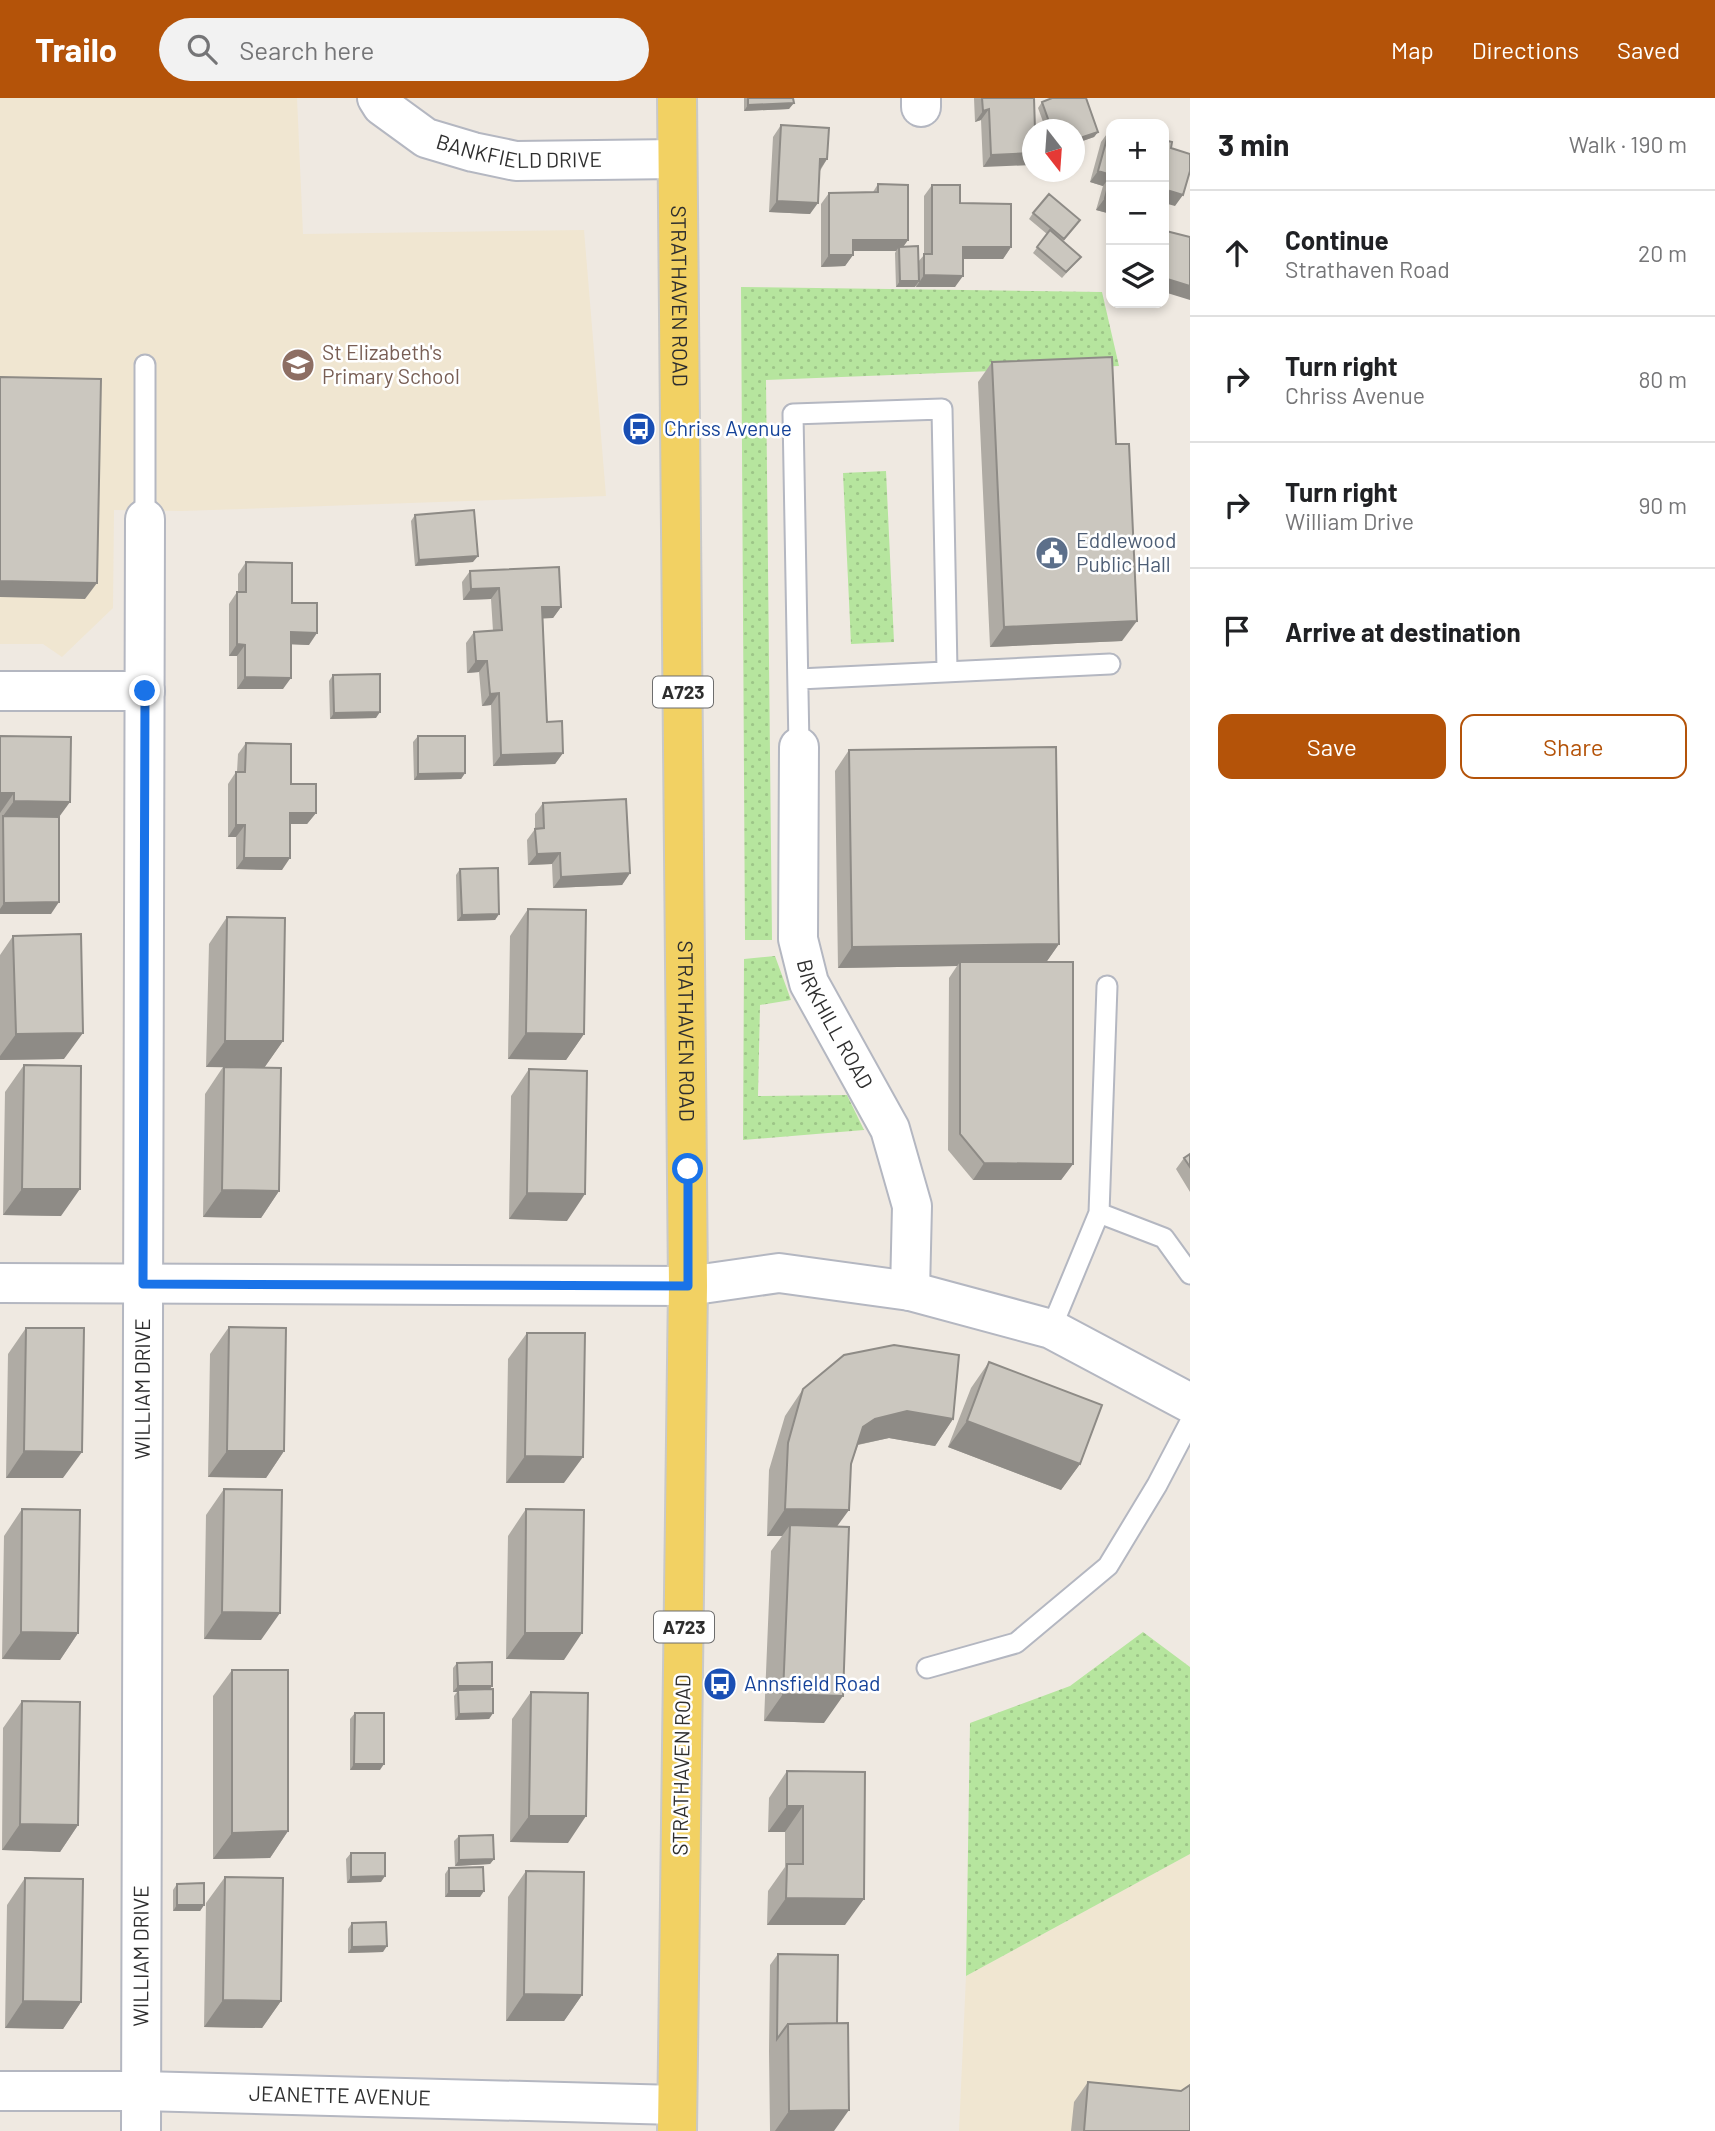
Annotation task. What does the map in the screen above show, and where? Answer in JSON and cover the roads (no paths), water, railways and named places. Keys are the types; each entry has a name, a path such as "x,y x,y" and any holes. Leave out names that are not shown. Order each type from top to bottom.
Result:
{"main road":[{"name":"STRATHAVEN ROAD","path":"677,98 688,1286 677,2118"}],"street":[{"name":"BANKFIELD DRIVE","path":"377,98 382,106 426,138 516,161 677,159"},
{"name":"WILLIAM DRIVE","path":"141,2131 145,519"},
{"path":"0,691 145,691"},
{"name":"BIRKHILL ROAD","path":"799,747 798,939 810,983 890,1129 912,1206 910,1291"},
{"path":"0,1283 688,1286 779,1273 910,1291 1051,1329 1190,1402"},
{"name":"JEANETTE AVENUE","path":"0,2091 141,2091 677,2118"}],"lane":[{"path":"145,365 145,519"},
{"path":"799,747 793,414 942,409 947,670"},
{"path":"799,679 1110,664"},
{"path":"1051,1329 1098,1213 1107,986"},
{"path":"1098,1213 1164,1238 1190,1274"},
{"path":"927,1668 1016,1643 1108,1566 1157,1485 1190,1423"}],"place":[{"name":"St Elizabeth's Primary School","path":"298,365"},
{"name":"Chriss Avenue","path":"639,429"},
{"name":"Eddlewood Public Hall","path":"1052,553"},
{"name":"Annsfield Road","path":"720,1684"}]}
